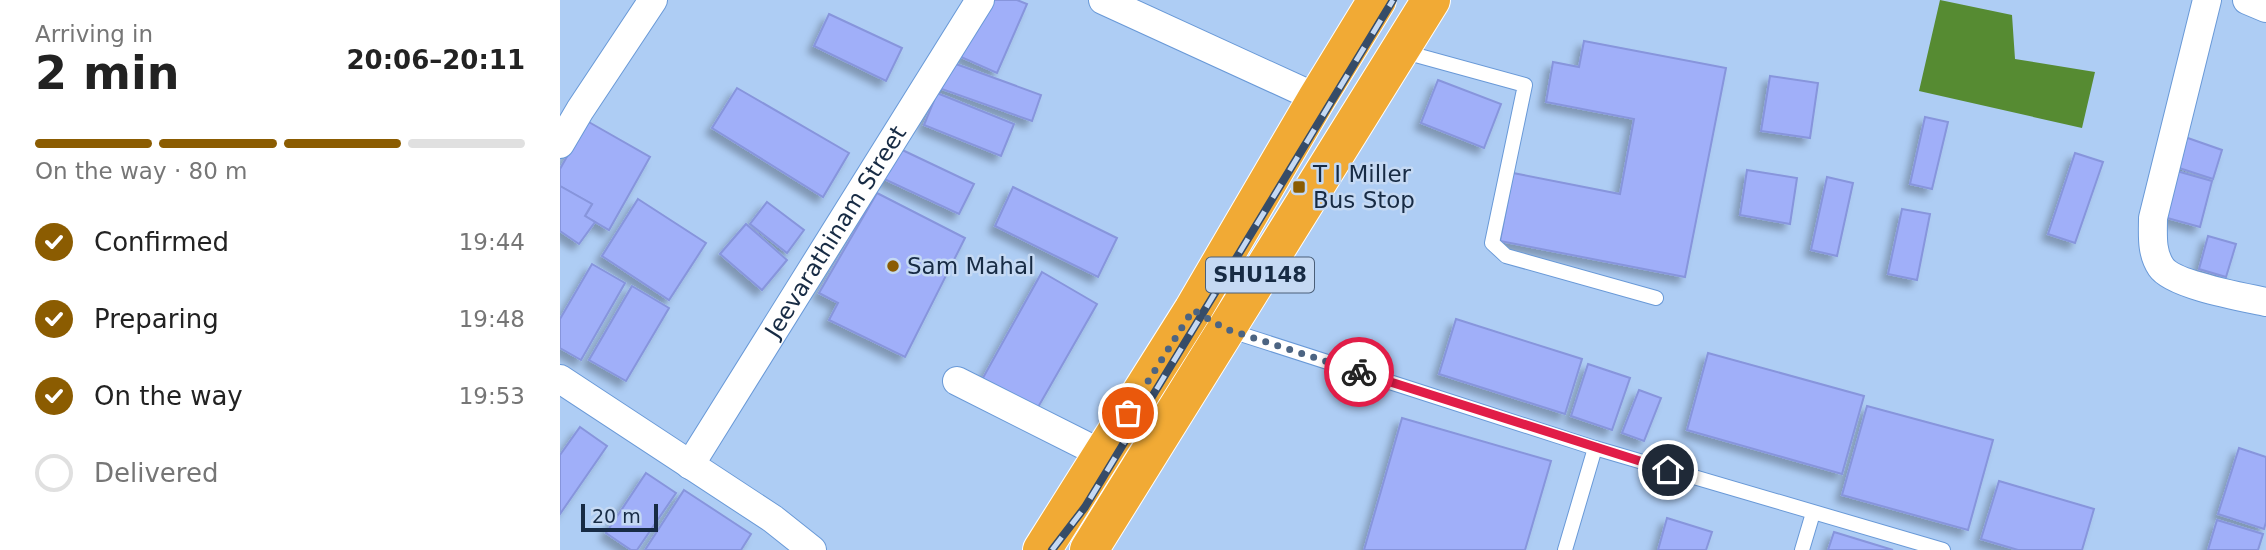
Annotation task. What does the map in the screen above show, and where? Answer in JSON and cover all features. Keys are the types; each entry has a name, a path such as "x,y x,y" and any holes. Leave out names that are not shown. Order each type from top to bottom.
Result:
{"highway":[{"name":"SHU148","path":"1089,550 1210,320 1317,98 1377,0"},
{"name":"SHU148","path":"1042,550 1102,454 1210,320 1431,0"}],"street":[{"path":"560,144 570,105 653,0"},
{"name":"Jeevarathinam Street","path":"690,465 980,0"},
{"path":"1103,0 1317,98"},
{"path":"2207,0 2153,218 2153,250 2162,269 2182,282 2266,302"},
{"path":"2247,0 2266,8"},
{"path":"560,379 773,519 812,550"},
{"path":"957,381 1102,454"}],"lane":[{"path":"1399,50 1525,85 1492,243 1506,256 1656,298"},
{"path":"1210,320 1595,448 1943,550"},
{"path":"1565,550 1595,448"},
{"path":"1802,550 1813,513"}],"shaded area":[{"path":"1940,0 2012,15 2015,59 2095,72 2082,128 1919,91"}],"building":[{"path":"986,0 1017,0 1027,4 997,73 961,57"},
{"path":"829,14 902,48 886,81 814,46"},
{"path":"1584,41 1726,68 1685,277 1500,241 1513,173 1620,194 1634,119 1546,102 1553,62 1579,67"},
{"path":"945,60 1041,95 1032,121 936,87"},
{"path":"1770,76 1818,83 1810,138 1761,131"},
{"path":"1438,80 1501,104 1484,148 1421,123"},
{"path":"737,88 849,153 823,197 712,128"},
{"path":"937,93 1014,124 1001,156 924,125"},
{"path":"1925,117 1948,122 1932,189 1910,184"},
{"path":"587,121 650,157 609,230 585,216 592,204 560,186 560,169"},
{"path":"2182,136 2222,150 2213,179 2173,166"},
{"path":"896,147 974,184 959,214 882,178"},
{"path":"2075,153 2103,162 2075,243 2048,234"},
{"path":"1747,170 1797,178 1790,224 1740,215"},
{"path":"2173,170 2212,181 2200,227 2160,216"},
{"path":"1827,177 1853,183 1837,256 1811,250"},
{"path":"560,186 592,204 585,216 595,222 579,244 560,231"},
{"path":"1013,187 1117,238 1098,277 995,226"},
{"name":"Sam Mahal","path":"877,193 965,238 905,357 829,320 838,303 819,293"},
{"path":"638,199 706,243 669,300 602,256"},
{"path":"767,202 804,230 787,253 750,224"},
{"path":"1902,209 1930,214 1917,280 1888,274"},
{"path":"746,224 787,260 762,290 720,254"},
{"path":"2208,236 2236,244 2226,277 2199,269"},
{"path":"592,264 625,283 581,360 560,348 560,319"},
{"path":"1042,272 1097,304 1033,416 979,385"},
{"path":"632,286 669,308 626,381 589,360"},
{"path":"1456,319 1582,359 1565,414 1439,374"},
{"path":"1708,353 1864,396 1842,474 1687,430"},
{"path":"1588,364 1630,378 1612,430 1571,416"},
{"path":"1639,390 1661,398 1644,441 1622,433"},
{"path":"1867,406 1993,440 1968,530 1842,495"},
{"path":"1402,418 1551,461 1525,550 1364,550"},
{"path":"580,427 607,446 560,514 560,455"},
{"path":"2239,448 2266,457 2264,529 2218,514"},
{"path":"646,473 676,493 637,550 631,550 606,533"},
{"path":"1999,481 2094,509 2082,550 2018,550 1981,539"},
{"path":"684,490 751,534 741,550 645,550"},
{"path":"1667,518 1712,532 1706,550 1658,550"},
{"path":"2217,520 2263,534 2258,550 2208,550"},
{"path":"1834,532 1893,550 1828,550"}],"railway":[{"path":"1052,550 1085,507 1393,0"}],"way so far":[{"path":"1128,413 1193,310 1226,329 1359,372"}],"place":[{"name":"T I Miller Bus Stop","path":"1299,187"},
{"name":"Sam Mahal","path":"893,266"}],"route":[{"path":"1359,372 1668,470"}]}
